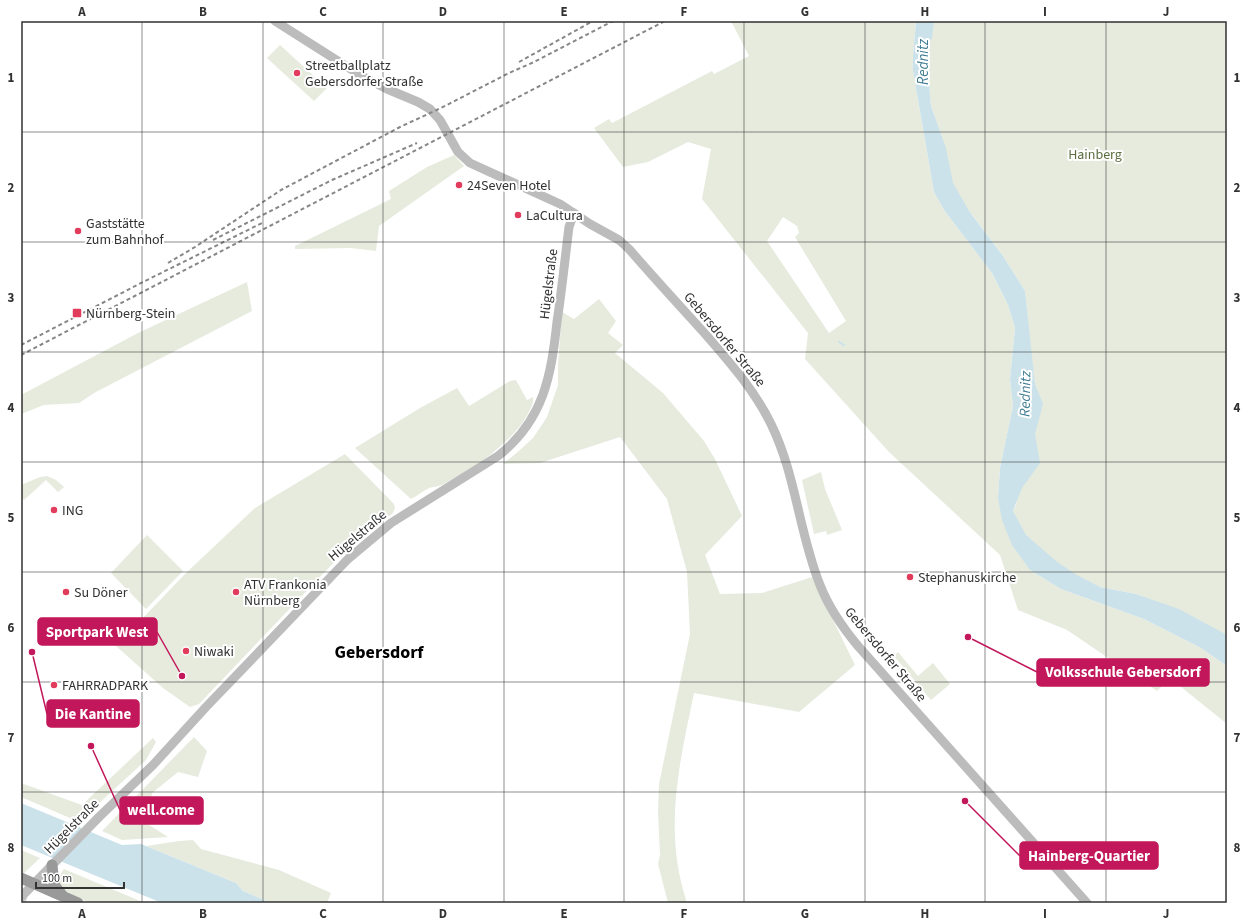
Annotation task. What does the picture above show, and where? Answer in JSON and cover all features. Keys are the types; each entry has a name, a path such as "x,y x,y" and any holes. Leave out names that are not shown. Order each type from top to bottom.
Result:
{"highway":[{"path":"50,870 54,885 62,896"},
{"path":"21,878 31,887 62,896 78,903"}],"main road":[{"name":"Gebersdorfer Straße","path":"275,21 360,75 430,109 443,124 458,152 470,163 560,204 618,240 628,249 727,359 746,383 767,415 780,444 790,475 811,561 824,595 838,620 858,646 1087,903"},
{"name":"Hügelstraße","path":"21,897 50,870 100,816 153,765 286,622 354,552 391,523 498,456 521,434 537,409 550,375 567,243 574,213"}],"green space":[{"path":"731,21 916,21 913,71 934,192 944,210 992,273 1008,305 1015,328 1010,379 1013,406 1000,468 998,497 1030,570 1061,589 1144,619 1201,648 1227,666 1227,724 1170,678 1157,691 1067,630 1018,610 1000,555 889,452 805,359 808,333 702,199 711,149 688,142 648,162 623,167 594,128 609,119 612,123 712,71 714,74 749,56","holes":["783,217 797,226 799,233 795,237 846,321 829,333 767,241"]},
{"name":"Hainberg","path":"926,21 1227,21 1227,637 1166,605 1136,594 1100,587 1057,568 1039,547 1025,535 1013,511 1016,505 1037,389 1031,356 1025,291 1003,256 963,205 949,178 944,143 931,106 926,55"},
{"name":"Streetballplatz Gebersdorfer Straße","path":"280,45 327,88 314,101 267,58"},
{"path":"454,155 464,166 379,226 376,251 351,248 295,249 295,246 391,199 389,191 427,167"},
{"path":"247,282 252,311 94,393 79,403 44,405 21,414 21,395 138,333"},
{"path":"599,299 616,321 608,333 623,345 615,353 663,393 704,441 715,459 742,516 705,555 720,594 762,593 812,577 855,665 799,712 694,693 679,772 675,824 676,850 680,876 687,903 668,903 658,864 660,855 658,811 659,784 690,634 687,572 667,499 620,437 540,463 503,464 533,438 547,417 558,385 562,312 574,319"},
{"path":"516,380 527,400 533,397 528,414 521,425 502,445 479,463 442,485 429,488 411,499 355,448 420,408 457,388 469,406 510,381"},
{"name":"ATV Frankonia Nürnberg","path":"345,454 394,504 395,508 393,513 340,556 199,704 190,707 163,688 116,646 186,573 255,508"},
{"path":"821,472 825,489 842,530 827,535 826,531 814,534 802,480"},
{"path":"47,476 56,480 64,487 58,492 46,480 24,500 21,497 21,485 40,477"},
{"path":"147,535 183,571 146,609 111,573"},
{"path":"898,652 918,676 933,663 950,684 931,700 894,656"},
{"path":"194,737 207,751 198,777 178,772 152,793 146,823 168,837 122,840 102,831"},
{"path":"153,738 156,742 146,760 97,805 77,821 21,797 21,783 82,805"},
{"path":"193,840 201,849 279,870 331,893 327,903 271,903 243,891 236,883 146,846"},
{"path":"21,850 40,858 23,874 21,874"},
{"path":"64,869 145,903 89,903 63,891 59,887 58,877"}],"water":[{"name":"Rednitz","path":"916,21 934,21 932,38 926,48 931,106 946,148 953,183 969,211 1003,256 1025,291 1035,384 1043,404 1035,434 1040,463 1022,488 1013,511 1026,535 1056,561 1075,574 1100,587 1136,594 1179,609 1227,635 1227,666 1201,648 1144,619 1061,589 1030,570 1012,545 1002,520 998,498 1000,468 1013,406 1010,379 1015,328 1008,305 992,273 944,210 934,192 913,71"},
{"path":"21,803 122,845 141,844 236,883 243,891 271,903 162,903 21,845"}],"waterway":[{"path":"839,342 844,345"}],"tunnel":[{"path":"21,901 25,903"}],"railway":[{"path":"519,62 593,21"},
{"path":"168,263 195,247 281,190 400,127 534,62 613,21"},
{"path":"21,355 665,21"},
{"path":"213,240 332,180 417,143"},
{"path":"21,345 262,223"}],"place":[{"name":"Streetballplatz Gebersdorfer Straße","path":"297,73"},
{"name":"24Seven Hotel","path":"459,185"},
{"name":"LaCultura","path":"518,215"},
{"name":"Gaststätte zum Bahnhof","path":"78,231"},
{"name":"Nürnberg-Stein","path":"77,313"},
{"name":"ING","path":"54,510"},
{"name":"Stephanuskirche","path":"910,577"},
{"name":"Su Döner","path":"66,592"},
{"name":"ATV Frankonia Nürnberg","path":"236,592"},
{"name":"Volksschule Gebersdorf","path":"968,637"},
{"name":"Niwaki","path":"186,651"},
{"name":"Die Kantine","path":"32,652"},
{"name":"Sportpark West","path":"182,676"},
{"name":"FAHRRADPARK","path":"54,685"},
{"name":"well.come","path":"91,746"},
{"name":"Hainberg-Quartier","path":"965,801"}],"district":[{"name":"Gebersdorf","path":"379,652"}]}
